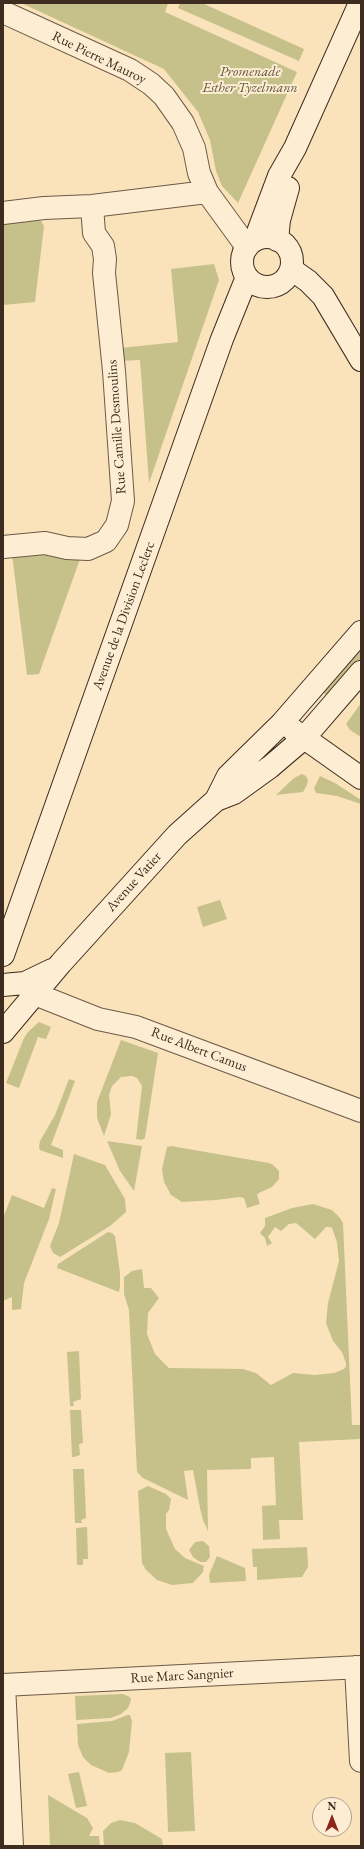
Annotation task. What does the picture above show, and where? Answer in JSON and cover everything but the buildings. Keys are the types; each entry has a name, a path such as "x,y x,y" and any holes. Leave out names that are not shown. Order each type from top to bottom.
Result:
{"main road":[{"path":"251,244 268,238 277,240 288,249 291,256 291,269 286,278 272,286 260,286 247,277 242,266 242,258 251,244 278,176 294,148 360,3"},
{"name":"Rue Pierre Mauroy","path":"3,12 130,70 151,84 164,96 183,123 194,148 199,173 207,192 251,244"},
{"path":"277,240 279,220 289,182 294,148"},
{"path":"3,213 44,208 92,206 207,192"},
{"name":"Rue Camille Desmoulins","path":"3,548 45,543 67,548 88,549 106,541 117,525 122,501 114,371 104,273 105,259 103,246 94,233 92,206"},
{"path":"291,269 308,280 323,296 361,360"},
{"name":"Avenue de la Division Leclerc","path":"3,955 222,339 247,277"},
{"name":"Avenue Vatier","path":"216,800 228,776 282,723 361,632"},
{"name":"Avenue Vatier","path":"3,1032 56,968 176,835 216,800 234,793 270,767 304,738 361,672"},
{"path":"282,723 361,778"},
{"name":"Avenue Vatier","path":"3,985 25,982 56,968"},
{"name":"Rue Albert Camus","path":"35,994 98,1019 136,1026 361,1111"},
{"path":"359,1667 361,1761"},
{"name":"Rue Marc Sangnier","path":"4,1685 359,1667"},
{"path":"4,1685 12,1846"}],"green space":[{"name":"Promenade Esther Tyzelmann","path":"21,3 168,3 165,12 297,72 238,203 222,186 216,171 210,140 198,112 164,69"},
{"path":"180,3 202,3 304,49 299,61 178,8"},
{"path":"35,218 41,221 44,226 35,302 3,305 3,221"},
{"path":"214,264 219,280 149,483 140,360 120,361 120,348 178,342 171,269"},
{"path":"49,550 80,559 39,674 27,675 12,554"},
{"path":"361,646 361,660 328,697 321,690"},
{"path":"361,703 361,737 350,730 346,724"},
{"path":"302,774 306,776 308,780 303,792 276,795 294,778"},
{"path":"320,776 335,783 361,800 361,804 337,796 316,793 314,788"},
{"path":"220,900 227,919 203,927 197,907"},
{"path":"39,1022 51,1027 46,1039 38,1037 19,1088 6,1083 24,1038"},
{"path":"121,1040 158,1053 145,1138 142,1140 136,1139 142,1086 137,1078 132,1076 121,1077 112,1086 109,1095 111,1114 104,1136 97,1118 97,1102"},
{"path":"69,1079 75,1081 51,1145 63,1150 63,1158 40,1150 39,1147 40,1141 55,1115"},
{"path":"107,1141 142,1146 134,1191 120,1171"},
{"path":"171,1146 269,1163 279,1171 279,1179 272,1187 257,1195 260,1204 247,1208 244,1198 240,1197 182,1202 171,1195 164,1182 162,1169 167,1147"},
{"path":"74,1154 105,1165 125,1199 126,1212 110,1226 60,1257 53,1253 50,1246 59,1223"},
{"path":"52,1188 56,1189 49,1219 24,1283 21,1309 12,1310 12,1297 3,1301 3,1218 12,1195 44,1208"},
{"path":"313,1204 332,1210 343,1223 352,1425 360,1425 360,1439 299,1442 303,1520 279,1520 280,1539 263,1540 262,1506 276,1505 274,1457 251,1458 251,1469 207,1470 208,1531 200,1508 193,1470 184,1471 188,1500 143,1478 137,1472 129,1310 124,1294 124,1277 132,1271 142,1269 144,1288 151,1288 159,1298 148,1313 147,1334 155,1354 169,1368 243,1369 256,1373 271,1385 293,1373 315,1375 334,1373 344,1369 346,1363 342,1352 333,1341 326,1323 328,1303 339,1261 337,1242 332,1228 326,1227 315,1239 296,1223 289,1224 281,1231 275,1227 268,1237 272,1243 267,1246 265,1238 260,1233 265,1226 265,1218 292,1208"},
{"path":"108,1232 115,1236 120,1273 119,1292 57,1268 58,1264"},
{"path":"79,1351 81,1399 73,1402 74,1406 70,1406 67,1352"},
{"path":"70,1410 81,1410 83,1443 79,1444 80,1455 74,1457 72,1457"},
{"path":"73,1469 84,1469 86,1518 81,1520 82,1523 75,1523"},
{"path":"148,1486 166,1494 171,1499 169,1510 166,1514 166,1529 175,1549 185,1558 204,1566 203,1572 193,1583 172,1585 157,1580 146,1570 142,1563 138,1491"},
{"path":"87,1527 88,1559 83,1559 83,1565 77,1565 76,1528"},
{"path":"203,1541 209,1546 210,1557 206,1562 200,1562 193,1557 189,1550 195,1542"},
{"path":"307,1547 308,1567 302,1577 257,1580 257,1567 253,1567 252,1549"},
{"path":"217,1556 245,1568 246,1581 210,1583 209,1575"},
{"path":"123,1694 130,1697 131,1700 128,1708 121,1714 111,1718 76,1720 75,1696"},
{"path":"130,1715 132,1721 129,1752 122,1770 109,1773 91,1765 83,1757 78,1745 77,1724 112,1721"},
{"path":"191,1752 195,1831 168,1832 165,1753"},
{"path":"79,1772 87,1806 76,1808 68,1774"},
{"path":"48,1795 87,1818 93,1828 89,1836 99,1836 100,1846 50,1846"},
{"path":"120,1820 135,1823 162,1839 163,1846 104,1846 103,1831 111,1823"}]}
